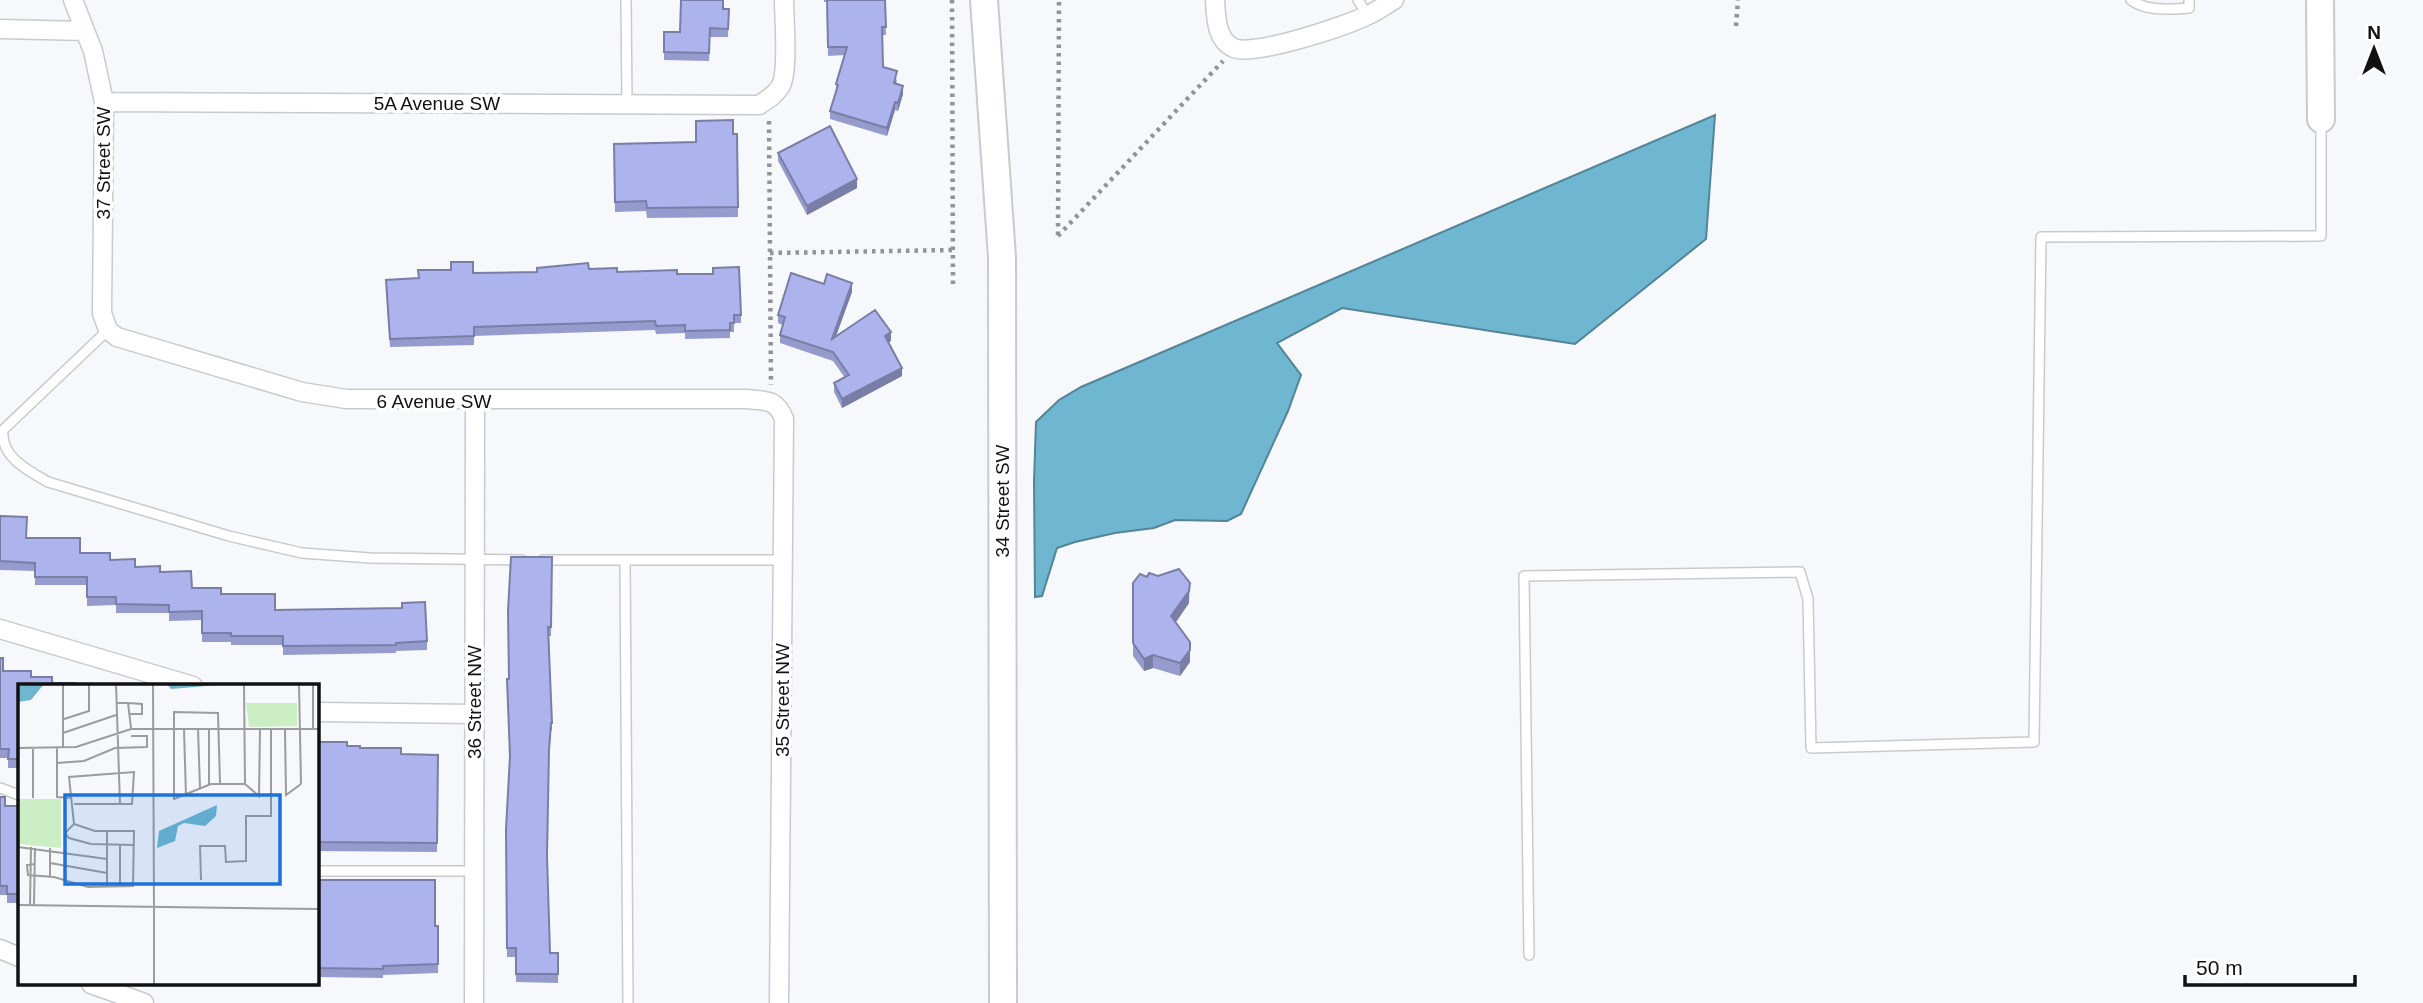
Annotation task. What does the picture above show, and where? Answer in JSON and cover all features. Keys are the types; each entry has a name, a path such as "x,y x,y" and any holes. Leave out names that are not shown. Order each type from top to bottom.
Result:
{"main road":[{"name":"34 Street SW","path":"984,0 1002,270 1003,1003"},
{"path":"2320,0 2321,119"}],"street":[{"name":"37 Street SW","path":"73,0 102,87 104,103 102,313 108,330"},
{"path":"769,99 781,87 785,74 784,0"},
{"path":"1215,0 1216,23 1221,35 1235,49 1255,49 1337,28 1363,8 1394,0"},
{"path":"0,29 85,31"},
{"name":"5A Avenue SW","path":"104,103 745,106 759,105 769,99"},
{"name":"6 Avenue SW","path":"108,330 125,340 321,396 368,401 771,402"},
{"name":"36 Street NW","path":"474,1003 475,401"},
{"name":"35 Street NW","path":"771,402 779,407 783,419 779,1003"},
{"path":"0,629 186,684"},
{"path":"318,712 474,715"},
{"path":"0,949 18,957"},
{"path":"97,986 144,1003"}],"lane":[{"path":"626,0 627,104"},
{"path":"2131,0 2138,5 2156,9 2189,8 2189,0"},
{"path":"1529,955 1524,576 1800,572 1808,599 1811,748 2035,742 2040,237 2321,236 2321,119"},
{"path":"108,330 3,430 0,439 3,448 22,466 48,482 229,536 302,553 370,558 783,560"},
{"path":"625,561 628,1003"},
{"path":"0,788 18,795"},
{"path":"318,871 474,871"}],"path":[{"path":"952,0 953,289"},
{"path":"1059,0 1058,236 1235,49"},
{"path":"1736,26 1738,0"},
{"path":"769,99 771,402"},
{"path":"770,253 953,250"}],"water":[{"path":"1715,115 1706,239 1575,344 1342,308 1277,343 1301,375 1288,411 1241,514 1227,521 1175,520 1154,528 1115,533 1057,548 1042,596 1035,597 1036,422 1059,400 1081,387"}],"building":[{"path":"681,0 723,0 723,9 729,9 728,29 710,28 709,53 664,52 664,32 680,32"},
{"path":"827,0 885,0 886,27 882,27 883,67 897,71 894,83 903,86 887,128 830,111 847,47 828,47"},
{"path":"733,120 733,134 737,134 738,207 647,208 646,201 615,202 614,144 696,142 696,121"},
{"path":"830,126 857,179 807,206 778,153"},
{"path":"451,262 473,262 473,273 537,272 537,268 588,263 589,269 617,268 617,272 677,270 677,274 713,274 713,268 739,267 741,315 734,315 730,330 685,331 685,325 656,326 655,321 474,327 474,336 390,339 386,280 419,278 418,270 451,270"},
{"path":"791,273 824,284 827,274 852,283 832,339 875,310 891,332 885,336 902,368 842,399 834,383 849,375 833,352 780,335 785,317 778,315"},
{"path":"0,516 27,517 26,538 80,538 80,553 110,553 110,560 135,559 135,567 160,566 160,572 191,571 192,588 221,588 221,594 275,594 275,610 402,608 402,603 425,602 427,641 396,645 283,646 283,636 202,633 202,611 169,612 169,605 116,604 116,597 87,597 87,577 35,577 35,563 0,561"},
{"path":"511,557 552,557 551,627 548,627 552,723 547,856 550,953 558,953 558,974 516,974 516,948 507,948 506,829 510,756 507,679"},
{"path":"1179,569 1190,583 1189,591 1171,616 1190,642 1190,650 1180,663 1153,655 1144,659 1133,643 1133,583 1140,574 1147,577 1149,573 1158,576"},
{"path":"0,658 3,658 3,671 31,671 31,677 52,677 52,683 74,683 18,684 18,759 8,759 9,749 0,749"},
{"path":"318,742 347,742 347,746 360,748 401,748 401,754 438,755 437,843 318,842"},
{"path":"0,797 5,797 5,806 18,806 18,894 7,894 7,886 0,886"},
{"path":"318,880 435,880 438,964 383,966 383,969 318,968"}]}
